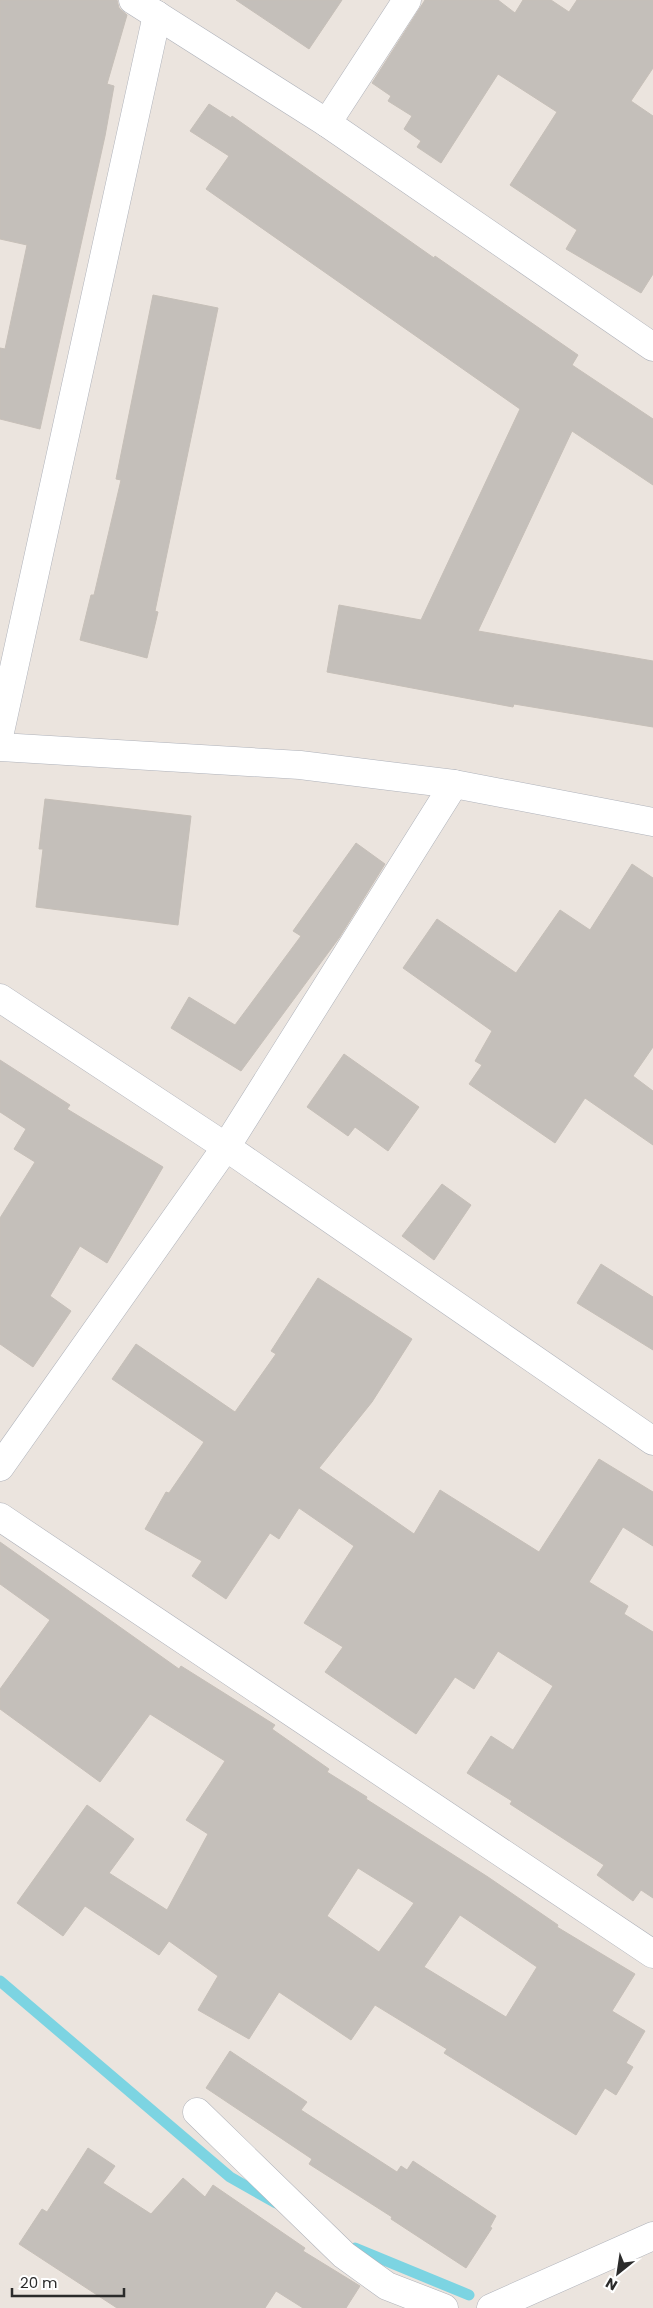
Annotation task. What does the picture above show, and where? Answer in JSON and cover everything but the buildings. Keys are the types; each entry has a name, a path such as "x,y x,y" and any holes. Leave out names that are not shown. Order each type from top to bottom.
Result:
{"street":[{"path":"133,0 327,123 651,340"},
{"path":"327,123 407,0"},
{"path":"0,732 157,15"},
{"path":"0,747 300,765 454,784 653,822"},
{"path":"0,1467 226,1147 454,784"},
{"path":"0,998 226,1147 653,1441"},
{"path":"0,1517 653,1954"},
{"path":"197,2112 344,2255 387,2286 444,2308"},
{"path":"491,2308 653,2236"}],"waterway":[{"path":"0,1981 230,2177 276,2203"},
{"path":"355,2248 469,2295"}]}
